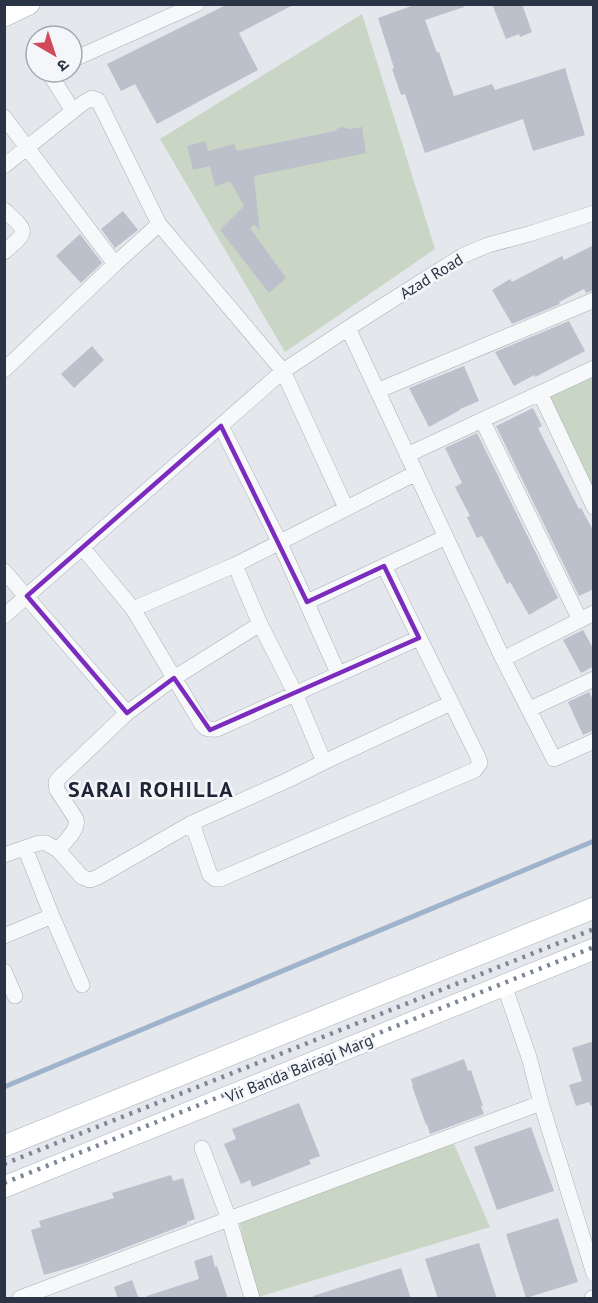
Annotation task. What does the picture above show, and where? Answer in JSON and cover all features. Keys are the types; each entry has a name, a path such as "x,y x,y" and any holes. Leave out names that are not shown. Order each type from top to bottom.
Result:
{"main road":[{"path":"4,16 28,4"},
{"path":"4,1146 594,908"},
{"name":"Vir Banda Bairagi Marg","path":"4,1187 594,949"}],"street":[{"path":"84,55 197,4"},
{"path":"56,84 73,111"},
{"path":"4,166 73,111 92,98 98,100 159,224 283,371 346,508"},
{"path":"4,117 115,264"},
{"path":"4,210 22,228 23,233 4,252"},
{"name":"Azad Road","path":"4,615 283,371 452,262 475,250 594,213"},
{"path":"4,370 159,224"},
{"path":"377,391 594,300"},
{"path":"348,328 503,658 554,759 594,741"},
{"path":"407,455 594,368"},
{"path":"540,393 594,507"},
{"path":"482,420 587,617 503,658"},
{"path":"221,426 279,541 338,674"},
{"path":"133,609 235,565 416,473"},
{"path":"307,602 446,537"},
{"path":"82,547 133,609 201,723 210,730 217,729 419,638"},
{"path":"235,565 260,624 295,693 324,762"},
{"path":"192,823 210,875 215,879 220,879 475,770 480,763 477,755 384,566"},
{"path":"4,571 127,713"},
{"path":"58,850 77,824 57,790 56,782 127,713 174,678 260,624"},
{"path":"530,709 594,679"},
{"path":"4,855 39,843 46,843 58,850 82,877 90,880 192,823 451,703"},
{"path":"25,848 82,985"},
{"path":"4,936 52,916"},
{"path":"4,971 15,996"},
{"path":"504,986 529,1057 594,1274"},
{"path":"20,1299 542,1103"},
{"path":"202,1148 229,1219 252,1299"}],"highlighted area":[{"path":"221,426 307,602 384,566 419,638 210,730 174,678 127,713 27,596"}],"green space":[{"path":"362,14 435,249 285,352 160,139"},
{"path":"593,373 593,493 548,396"},
{"path":"454,1144 490,1227 255,1298 238,1214"}],"building":[{"path":"228,4 295,4 239,33 258,70 157,124 135,84 121,91 107,64"},
{"path":"417,4 464,4 464,7 425,20 454,96 492,84 495,90 565,68 585,135 533,151 523,119 425,153 405,94 401,95 378,18"},
{"path":"492,4 522,4 532,32 506,39"},
{"path":"343,127 349,129 362,127 366,153 254,176 260,232 255,225 250,228 286,278 269,293 220,230 244,206 230,181 215,187 210,166 193,170 187,146 205,141 208,151 234,144 237,151 335,131"},
{"path":"123,211 138,230 115,248 101,229"},
{"path":"80,234 102,263 81,283 56,256"},
{"path":"594,245 594,290 586,293 584,289 559,302 560,304 512,324 492,290 510,279 512,282 562,256 564,260"},
{"path":"569,321 585,351 514,386 495,352"},
{"path":"92,346 104,360 74,388 61,374"},
{"path":"464,366 479,401 429,427 409,388"},
{"path":"533,408 542,426 538,428 579,509 581,508 594,532 594,589 579,596 496,426"},
{"path":"477,433 558,598 529,615 510,582 507,584 482,536 477,538 467,517 470,516 455,487 462,483 445,448"},
{"path":"583,630 594,650 594,666 581,673 563,640"},
{"path":"589,692 594,702 594,730 583,735 568,702"},
{"path":"594,1041 594,1106 591,1106 589,1102 576,1106 569,1085 582,1081 572,1048"},
{"path":"464,1059 468,1071 471,1070 484,1114 430,1134 411,1079"},
{"path":"299,1103 320,1156 309,1160 311,1164 252,1187 250,1180 241,1184 224,1144 236,1139 232,1129"},
{"path":"531,1127 554,1191 497,1210 474,1147"},
{"path":"171,1175 173,1181 183,1178 195,1219 85,1263 44,1275 31,1230 41,1227 39,1221 114,1198 112,1193"},
{"path":"558,1218 578,1282 526,1298 506,1234"},
{"path":"479,1243 497,1299 438,1299 425,1259"},
{"path":"212,1255 228,1299 147,1299 147,1296 199,1279 194,1261"},
{"path":"401,1268 411,1299 314,1299 313,1296"},
{"path":"132,1280 139,1299 118,1299 114,1287"}],"waterway":[{"path":"4,1087 594,841"}],"railway":[{"path":"4,1164 594,929"},
{"path":"4,1183 594,947"}],"district":[{"name":"SARAI ROHILLA","path":"151,789"}]}
